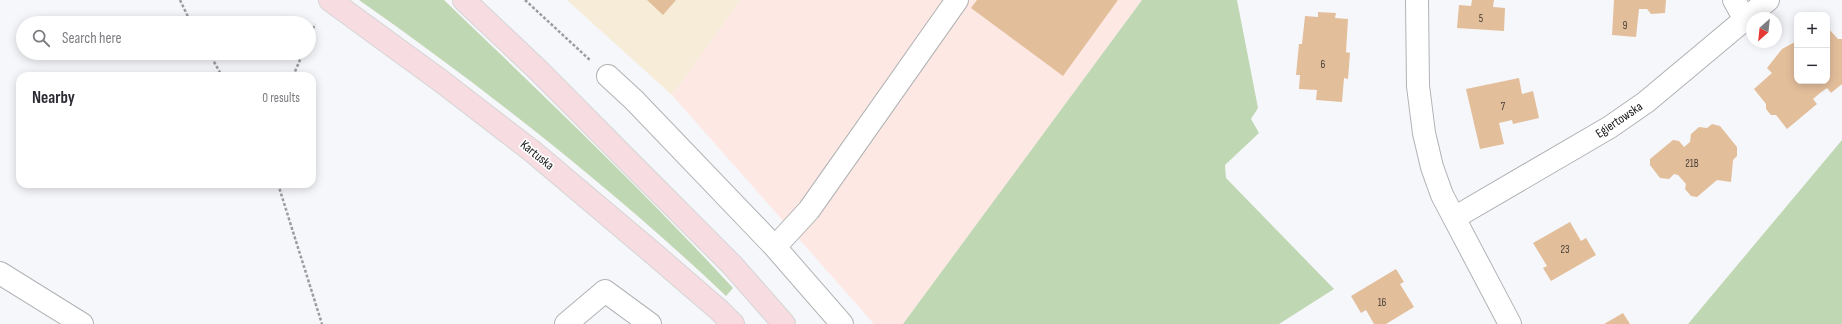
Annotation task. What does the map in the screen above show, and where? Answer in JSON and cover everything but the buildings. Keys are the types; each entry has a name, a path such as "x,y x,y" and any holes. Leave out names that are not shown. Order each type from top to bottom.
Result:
{"main road":[{"name":"Kartuska","path":"330,0 441,81 532,151 660,259 733,324"},
{"path":"464,0 538,70 733,266 784,324"}],"street":[{"path":"775,247 809,210 957,0"},
{"path":"1417,0 1418,86 1424,133 1432,167 1442,195 1510,324"},
{"path":"1734,0 1745,20"},
{"name":"Egiertowska","path":"1454,218 1610,127 1646,102 1768,0"},
{"path":"608,76 634,100 775,247 842,324"},
{"path":"0,274 82,324"},
{"path":"566,324 605,291 650,324"}],"path":[{"path":"180,0 188,16"},
{"path":"525,0 608,76"},
{"path":"213,60 220,72"},
{"path":"294,72 299,60"},
{"path":"279,188 322,324"}],"shaded area":[{"path":"567,0 741,0 672,95"},
{"path":"741,0 1142,0 903,324 874,324 672,95"}],"green space":[{"path":"359,0 444,0 627,178 733,288 726,296 639,217 548,141 454,69"},
{"path":"1142,0 1237,0 1258,108 1251,119 1259,133 1225,165 1226,178 1334,289 1279,324 903,324"},
{"path":"1842,140 1842,324 1688,324"}]}
